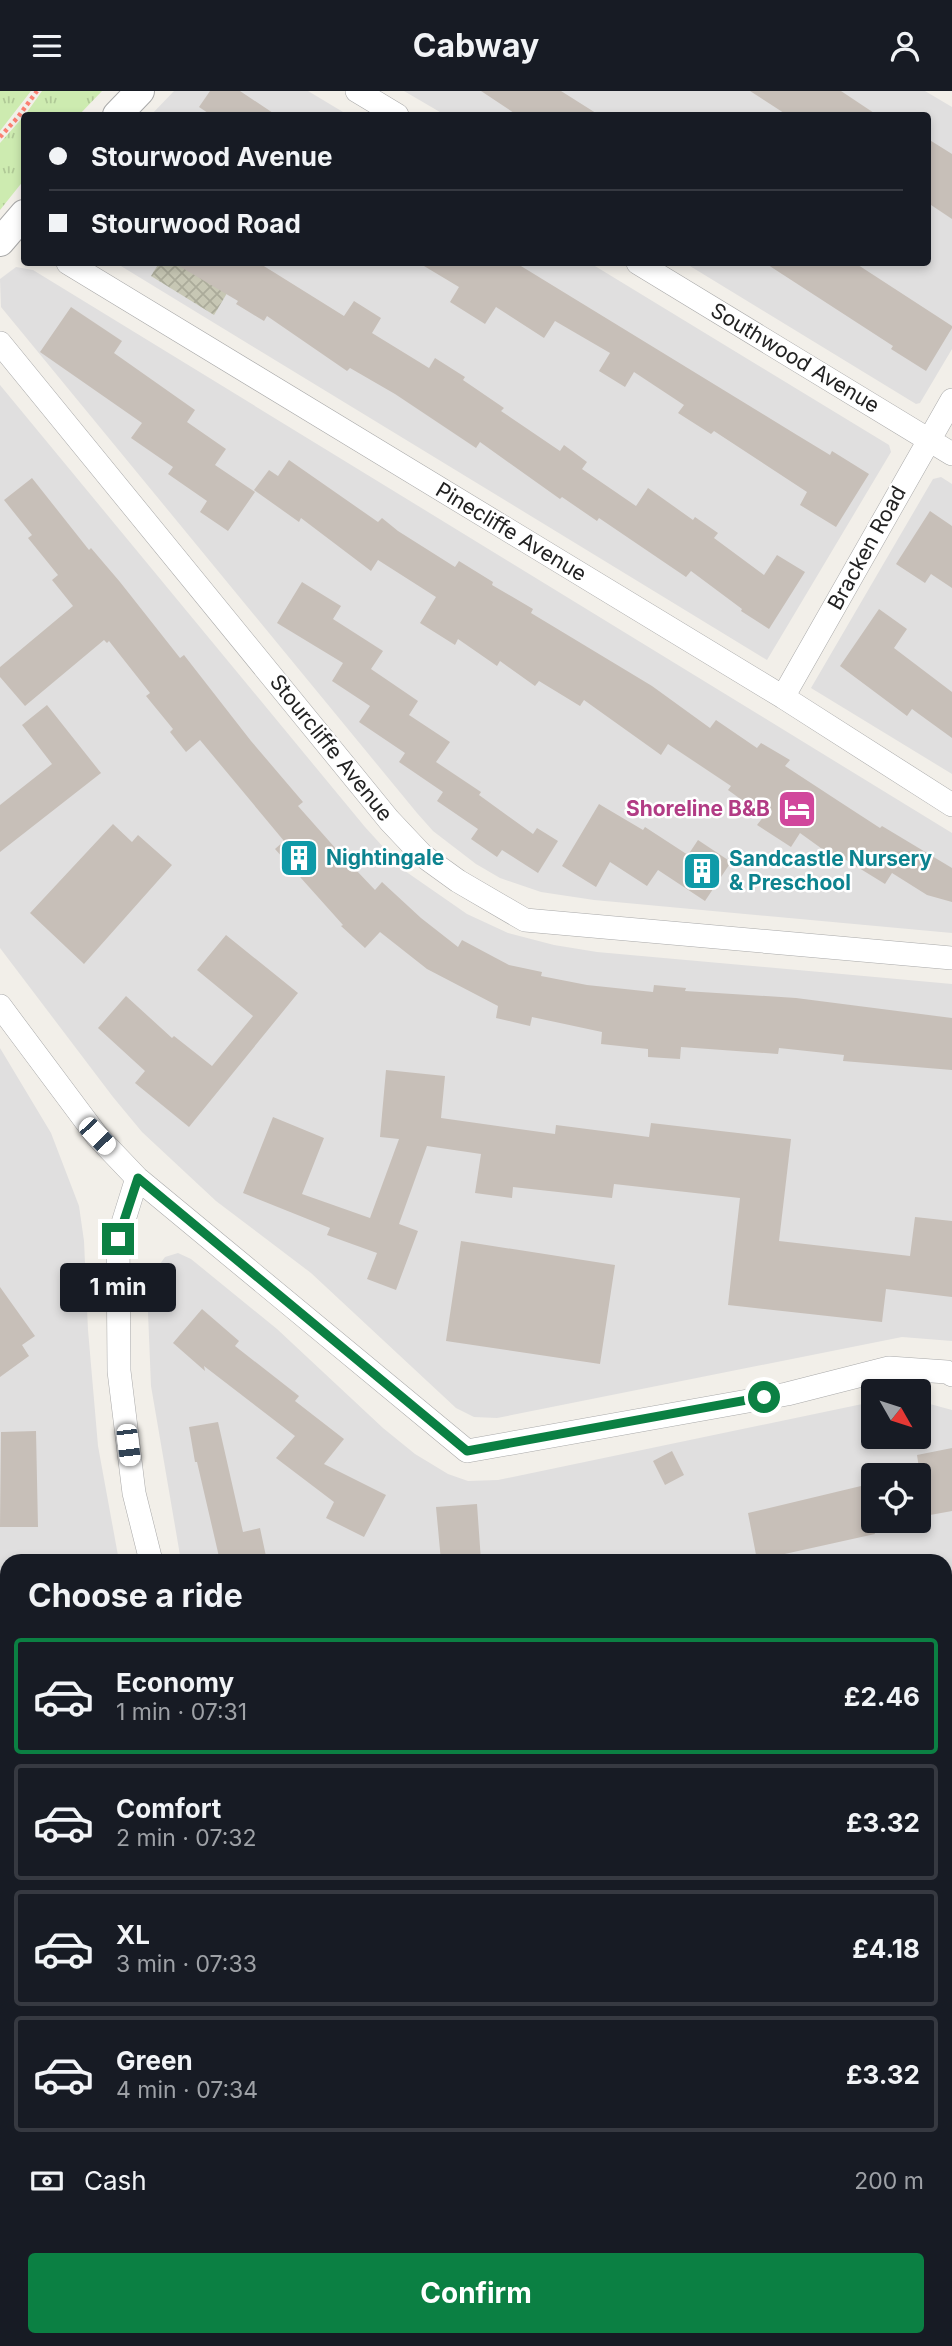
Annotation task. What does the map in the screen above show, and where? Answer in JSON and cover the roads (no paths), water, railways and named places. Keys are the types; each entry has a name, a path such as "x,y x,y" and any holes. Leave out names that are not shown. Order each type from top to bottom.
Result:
{"street":[{"path":"120,112 140,91"},
{"path":"357,91 392,112"},
{"name":"Pinecliffe Avenue","path":"73,266 783,697 952,805"},
{"name":"Southwood Avenue","path":"643,266 952,454"},
{"name":"Stourcliffe Avenue","path":"0,343 389,820 422,855 458,881 525,920 952,958"},
{"name":"Bracken Road","path":"783,697 952,400"},
{"path":"0,1006 97,1136 138,1178 467,1451 786,1394 888,1368 947,1372 952,1375"},
{"path":"138,1178 118,1239 118,1371 134,1493 149,1554"}],"place":[{"name":"Shoreline B&B","path":"797,809"},
{"name":"Nightingale","path":"299,858"},
{"name":"Sandcastle Nursery & Preschool","path":"702,871"}]}
